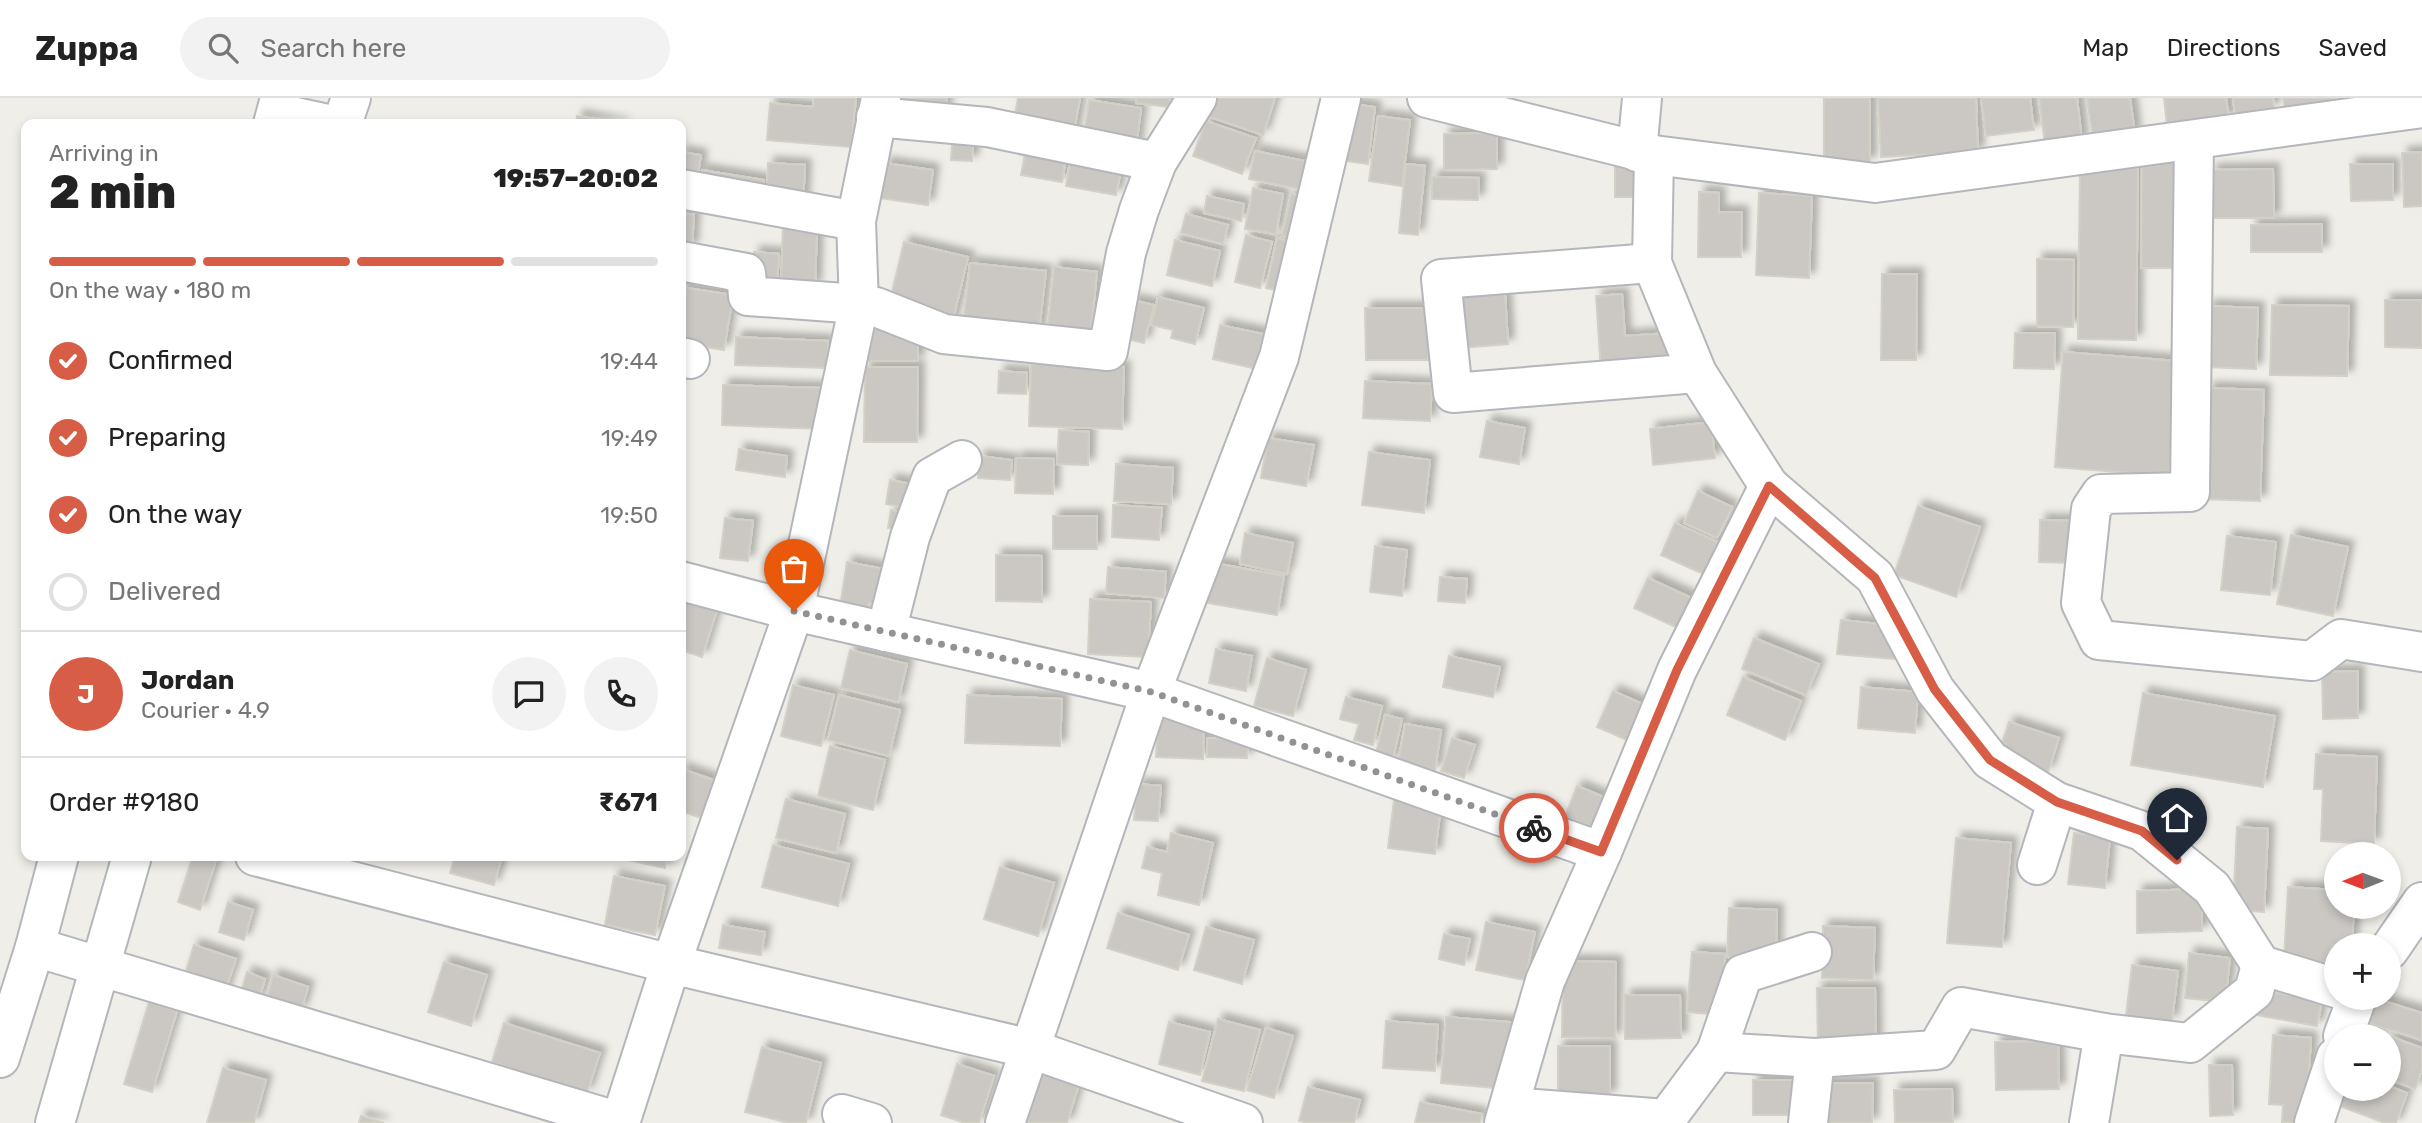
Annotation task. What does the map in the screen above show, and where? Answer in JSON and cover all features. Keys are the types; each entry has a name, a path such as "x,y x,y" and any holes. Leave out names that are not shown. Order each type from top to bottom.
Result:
{"street":[{"path":"344,119 351,98"},
{"path":"686,262 746,272 748,296 859,304 876,307 944,334 1108,351 1126,253 1157,162 1197,98"},
{"path":"1005,1123 1152,692 1279,357 1341,98"},
{"path":"1427,98 1646,153 1875,183 2422,108"},
{"path":"1643,98 1652,263 1697,373 1769,486 1875,578 1935,690 1990,760 2057,802 2142,831 2212,888 2261,965 2324,984"},
{"path":"35,947 620,1123 670,964 794,611 859,304 856,221 878,108 1157,162"},
{"path":"277,112 307,119"},
{"path":"2194,140 2190,492 2101,494 2091,509 2081,603 2099,640 2312,661 2341,639 2422,652"},
{"path":"686,190 856,221"},
{"path":"1652,263 1441,279 1453,393 1697,373"},
{"path":"886,632 910,537 932,477 962,460"},
{"path":"1769,486 1677,670 1545,981 1506,1115 1666,1121 1716,1052 1743,974 1812,951"},
{"path":"686,583 794,611 1152,692 1601,852"},
{"path":"2037,865 2057,802"},
{"path":"0,1058 35,947 58,861"},
{"path":"55,1123 131,861"},
{"path":"274,861 670,964 1031,1049 1243,1123"},
{"path":"2401,933 2422,902"},
{"path":"1716,1052 1815,1058 1936,1050 1961,1007 2104,1033 2190,1043 2254,991 2261,965"},
{"path":"2089,1123 2104,1033"},
{"path":"1808,1123 1815,1058"},
{"path":"2314,1123 2324,1093"}],"building":[{"path":"814,98 856,98 851,147 767,140 770,103 813,107"},
{"path":"899,98 947,98 944,117 897,109"},
{"path":"1018,98 1080,98 1073,137 1013,126"},
{"path":"1136,98 1170,98 1168,107 1136,103"},
{"path":"1212,98 1275,98 1263,135 1204,115"},
{"path":"1824,98 1870,98 1870,162 1824,162"},
{"path":"1878,98 1976,98 1978,152 1881,157"},
{"path":"1981,98 2030,98 2034,130 1986,136"},
{"path":"2039,98 2077,98 2082,141 2045,145"},
{"path":"2087,98 2130,98 2135,134 2093,140"},
{"path":"2164,98 2226,98 2229,118 2167,125"},
{"path":"2233,98 2273,98 2274,108 2235,114"},
{"path":"2283,98 2331,98 2331,102 2285,110"},
{"path":"1089,100 1141,108 1136,148 1083,141"},
{"path":"1352,104 1375,107 1368,164 1345,161"},
{"path":"1378,116 1410,120 1402,186 1369,181"},
{"path":"1206,121 1256,138 1242,174 1193,156"},
{"path":"953,130 974,132 972,161 951,160"},
{"path":"1497,133 1497,169 1444,170 1444,134"},
{"path":"1027,144 1067,151 1062,182 1021,175"},
{"path":"1255,151 1320,164 1315,192 1249,179"},
{"path":"2422,152 2422,206 2404,207 2402,153"},
{"path":"686,153 701,155 695,192 686,191"},
{"path":"1071,154 1122,164 1116,195 1066,186"},
{"path":"1645,161 1645,197 1615,197 1615,162"},
{"path":"2142,162 2188,163 2188,268 2141,268"},
{"path":"768,163 805,165 803,205 766,203"},
{"path":"885,163 933,170 928,205 879,198"},
{"path":"1406,164 1425,166 1418,235 1399,233"},
{"path":"2350,164 2393,164 2393,200 2351,201"},
{"path":"2080,167 2138,168 2136,340 2078,339"},
{"path":"2273,169 2274,218 2211,218 2211,170"},
{"path":"702,170 764,180 760,203 699,193"},
{"path":"1432,177 1479,178 1478,200 1432,199"},
{"path":"1253,188 1283,194 1276,234 1245,229"},
{"path":"1699,192 1719,193 1719,212 1742,212 1741,257 1698,257"},
{"path":"1759,193 1812,196 1809,278 1756,275"},
{"path":"1291,194 1313,199 1305,240 1282,236"},
{"path":"1207,196 1244,204 1241,221 1204,213"},
{"path":"686,214 694,214 692,248 686,248"},
{"path":"1186,214 1228,225 1223,244 1181,233"},
{"path":"2322,224 2322,252 2251,252 2251,225"},
{"path":"783,225 817,227 815,287 781,285"},
{"path":"1246,235 1272,242 1260,288 1235,282"},
{"path":"1277,238 1305,245 1294,294 1266,288"},
{"path":"1175,240 1220,251 1212,286 1167,275"},
{"path":"904,242 968,257 952,324 888,309"},
{"path":"754,252 779,254 777,286 753,285"},
{"path":"2037,259 2074,260 2073,327 2037,326"},
{"path":"970,263 1046,271 1039,332 963,324"},
{"path":"1054,267 1097,272 1091,331 1048,326"},
{"path":"1882,274 1917,274 1916,360 1881,360"},
{"path":"686,288 733,295 724,350 686,344"},
{"path":"1505,292 1508,344 1461,348 1458,296"},
{"path":"1622,294 1625,336 1668,333 1671,367 1601,372 1596,296"},
{"path":"1158,297 1204,308 1195,344 1171,338 1173,330 1151,325"},
{"path":"1132,300 1154,305 1144,343 1123,338"},
{"path":"2385,300 2422,300 2422,348 2385,347"},
{"path":"2272,305 2349,306 2347,376 2270,375"},
{"path":"2208,306 2258,308 2256,369 2205,367"},
{"path":"1365,308 1428,308 1428,360 1366,360"},
{"path":"1220,325 1273,336 1266,371 1213,359"},
{"path":"863,326 918,326 918,361 863,361"},
{"path":"2015,333 2055,333 2054,369 2014,368"},
{"path":"736,337 828,341 827,368 735,365"},
{"path":"2063,352 2177,361 2169,476 2055,467"},
{"path":"1031,364 1124,367 1122,429 1029,426"},
{"path":"865,367 918,367 917,442 864,442"},
{"path":"999,371 1027,373 1026,394 998,393"},
{"path":"1365,381 1432,384 1430,421 1363,418"},
{"path":"723,385 823,388 822,429 722,425"},
{"path":"2208,388 2264,390 2260,501 2204,499"},
{"path":"1487,421 1525,428 1519,464 1480,457"},
{"path":"1711,422 1715,458 1653,465 1650,429"},
{"path":"1059,430 1089,432 1088,465 1057,464"},
{"path":"1268,438 1314,445 1306,486 1261,478"},
{"path":"739,449 787,456 785,477 736,470"},
{"path":"1369,452 1430,460 1424,513 1362,505"},
{"path":"979,456 1012,460 1010,480 978,478"},
{"path":"1016,458 1054,459 1053,494 1015,493"},
{"path":"1116,464 1173,468 1171,504 1114,501"},
{"path":"890,480 912,484 908,508 886,504"},
{"path":"1698,491 1732,507 1717,538 1684,523"},
{"path":"1113,505 1162,508 1159,540 1112,537"},
{"path":"1918,506 1980,527 1956,597 1894,575"},
{"path":"891,510 906,513 903,530 888,528"},
{"path":"1053,516 1097,516 1097,549 1053,549"},
{"path":"725,518 753,521 748,561 720,558"},
{"path":"2040,520 2078,521 2077,563 2039,562"},
{"path":"1675,523 1727,546 1712,578 1661,555"},
{"path":"1245,533 1293,543 1287,574 1240,564"},
{"path":"2291,535 2348,547 2333,616 2277,604"},
{"path":"2227,536 2276,542 2270,595 2221,590"},
{"path":"1375,546 1407,550 1402,596 1370,592"},
{"path":"996,555 1042,556 1042,602 996,601"},
{"path":"847,562 890,570 884,606 869,603 868,612 840,607"},
{"path":"1209,562 1284,576 1277,615 1202,602"},
{"path":"1108,567 1166,572 1164,598 1106,593"},
{"path":"1440,577 1467,579 1465,603 1438,601"},
{"path":"1648,578 1696,600 1682,630 1634,608"},
{"path":"686,596 718,607 702,657 686,652"},
{"path":"1090,599 1151,602 1148,657 1088,654"},
{"path":"1841,620 1898,626 1894,659 1837,654"},
{"path":"1754,638 1819,664 1806,695 1742,669"},
{"path":"1216,649 1252,656 1246,691 1209,683"},
{"path":"850,650 907,664 898,702 841,688"},
{"path":"1449,656 1500,667 1493,697 1443,687"},
{"path":"1267,658 1306,670 1293,716 1254,706"},
{"path":"2358,671 2358,718 2323,719 2322,672"},
{"path":"1743,677 1801,701 1785,740 1727,715"},
{"path":"793,685 834,695 821,746 781,736"},
{"path":"1861,687 1918,692 1915,733 1858,728"},
{"path":"1613,691 1654,709 1638,745 1597,727"},
{"path":"2143,693 2275,716 2263,787 2131,765"},
{"path":"839,695 900,710 889,756 828,740"},
{"path":"967,695 1062,699 1060,746 965,743"},
{"path":"1346,697 1382,706 1373,745 1354,740 1359,724 1340,719"},
{"path":"1158,711 1204,712 1203,759 1156,757"},
{"path":"1385,715 1402,719 1392,762 1375,757"},
{"path":"2009,722 2059,738 2048,772 1998,755"},
{"path":"1405,724 1441,730 1435,771 1398,764"},
{"path":"1207,738 1248,740 1247,758 1207,757"},
{"path":"1452,738 1475,745 1464,778 1441,771"},
{"path":"830,746 885,760 873,810 818,796"},
{"path":"2316,754 2377,757 2374,842 2321,841 2323,789 2314,789"},
{"path":"686,770 717,781 704,819 686,813"},
{"path":"1137,784 1161,786 1158,821 1134,820"},
{"path":"1577,786 1616,802 1604,832 1565,817"},
{"path":"1395,793 1442,798 1435,854 1388,848"},
{"path":"786,799 845,814 836,853 776,838"},
{"path":"2237,827 2268,829 2264,912 2233,910"},
{"path":"1171,833 1213,843 1199,905 1158,895 1162,873 1142,868 1147,847 1167,852"},
{"path":"2074,833 2110,838 2105,888 2068,884"},
{"path":"1956,838 2011,843 2002,947 1947,943"},
{"path":"773,845 849,864 838,906 762,887"},
{"path":"191,861 216,861 200,910 178,902"},
{"path":"454,861 501,861 494,885 450,873"},
{"path":"633,861 666,861 665,868"},
{"path":"1000,867 1054,883 1038,936 984,919"},
{"path":"614,876 665,886 655,935 605,925"},
{"path":"2288,887 2324,889 2324,919 2353,919 2353,933 2324,933 2324,962 2284,960"},
{"path":"2202,889 2202,931 2137,933 2137,891"},
{"path":"228,902 253,910 244,940 219,932"},
{"path":"1729,908 1777,910 1776,958 1727,957"},
{"path":"1118,913 1189,935 1178,970 1107,948"},
{"path":"1486,922 1535,932 1525,980 1476,970"},
{"path":"723,925 765,932 761,955 719,948"},
{"path":"1823,926 1875,928 1873,980 1822,978"},
{"path":"1206,927 1254,940 1242,984 1194,970"},
{"path":"1444,934 1470,939 1464,965 1439,959"},
{"path":"194,945 236,959 224,994 183,981"},
{"path":"1692,952 1725,954 1721,1015 1687,1012"},
{"path":"2189,953 2230,958 2225,1002 2185,998"},
{"path":"1563,961 1616,962 1615,1038 1562,1037"},
{"path":"444,962 487,975 471,1026 428,1012"},
{"path":"2132,965 2178,971 2172,1021 2126,1016"},
{"path":"247,972 265,979 258,1002 240,995"},
{"path":"273,975 308,987 301,1011 266,1000"},
{"path":"1817,988 1875,988 1876,1048 1818,1049"},
{"path":"2260,990 2322,1001 2317,1026 2256,1015"},
{"path":"1625,995 1680,995 1681,1038 1625,1039"},
{"path":"149,1002 177,1011 152,1092 124,1084"},
{"path":"2401,1006 2422,1013 2422,1040 2401,1033 2401,1024 2373,1024 2364,1021 2369,1010 2401,1010"},
{"path":"1446,1017 1521,1023 1505,1089 1441,1083"},
{"path":"1218,1019 1260,1030 1244,1091 1202,1081"},
{"path":"1386,1021 1438,1025 1435,1071 1383,1068"},
{"path":"1169,1022 1210,1032 1200,1075 1159,1064"},
{"path":"504,1023 600,1053 587,1093 492,1062"},
{"path":"1266,1028 1293,1036 1274,1098 1247,1090"},
{"path":"2273,1035 2311,1038 2306,1123 2282,1122 2283,1105 2269,1104"},
{"path":"2401,1040 2422,1048 2422,1069 2415,1089 2401,1084"},
{"path":"2058,1041 2059,1089 1996,1090 1995,1042"},
{"path":"1558,1046 1610,1046 1610,1096 1558,1096"},
{"path":"762,1047 821,1063 806,1123 789,1123 745,1112"},
{"path":"957,1064 994,1076 979,1123 965,1123 941,1115"},
{"path":"2209,1065 2232,1065 2233,1115 2210,1116"},
{"path":"223,1068 266,1080 254,1123 207,1123"},
{"path":"1036,1070 1079,1084 1067,1123 1019,1123"},
{"path":"1753,1080 1803,1080 1803,1115 1753,1115"},
{"path":"1819,1083 1873,1083 1872,1123 1818,1123"},
{"path":"1308,1087 1360,1100 1354,1123 1299,1121"},
{"path":"1952,1089 1953,1123 1895,1123 1894,1090"},
{"path":"2401,1091 2407,1093 2396,1123 2385,1123 2334,1104 2335,1101 2401,1101"},
{"path":"1420,1102 1482,1114 1480,1123 1415,1123"},
{"path":"361,1116 384,1123 359,1123"}],"way so far":[{"path":"794,611 1152,692 1534,828"}],"route":[{"path":"1534,828 1601,852 1677,670 1769,486 1875,578 1935,690 1990,760 2057,802 2142,831 2177,860"}]}
